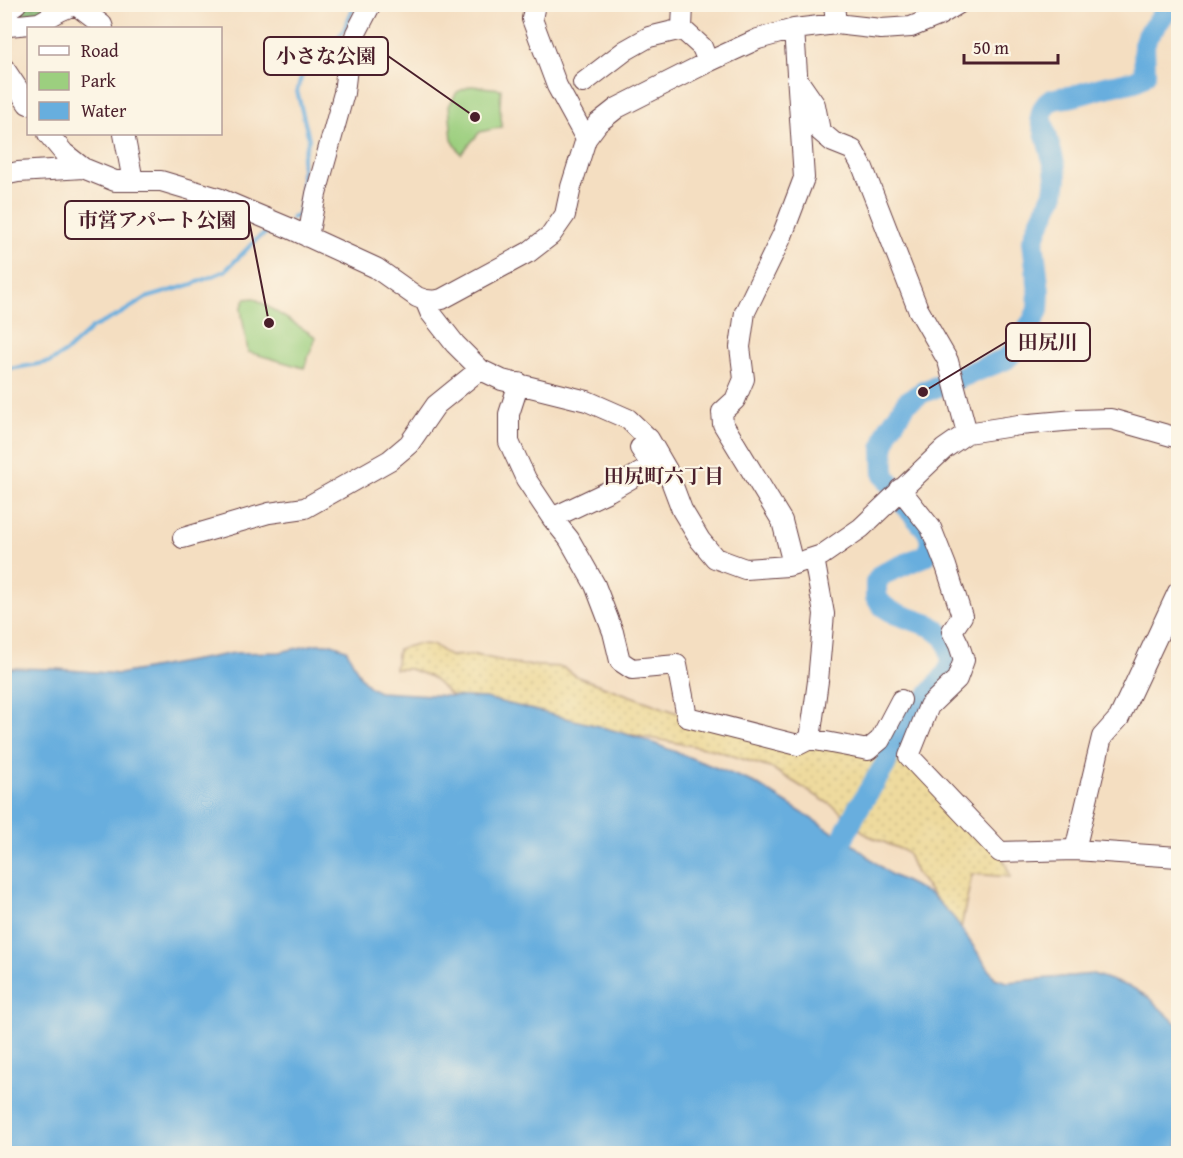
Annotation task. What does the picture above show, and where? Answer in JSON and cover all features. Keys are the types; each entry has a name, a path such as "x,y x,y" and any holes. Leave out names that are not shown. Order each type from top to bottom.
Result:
{"street":[{"path":"4,12 16,4"},
{"path":"308,237 316,194 344,93 348,59 356,33 371,4"},
{"path":"535,4 532,19 557,86 586,139"},
{"path":"682,29 683,4"},
{"path":"49,135 64,153 83,168 115,181 161,182 218,198 376,268 417,297 434,302 529,252 551,236 565,215 586,139 598,123 617,108 758,39 794,29 836,10 881,29 910,27 938,16 958,4"},
{"path":"4,26 39,23 76,5 103,27"},
{"path":"682,29 702,47 708,62"},
{"path":"583,83 649,37 682,29"},
{"path":"793,564 782,521 723,424 722,412 735,400 744,379 740,347 745,312 782,236 804,178 794,29"},
{"path":"4,68 27,102"},
{"path":"797,78 815,105 820,131 833,142 853,150 864,168 918,309 948,362 967,433"},
{"path":"124,135 133,181"},
{"path":"4,175 83,168"},
{"path":"425,300 430,312 455,344 481,370 502,380 587,401 628,419 649,439 667,470 682,510 700,540 715,558 745,569 788,566 822,555 861,528 944,448 967,433 1064,421 1111,419 1179,438"},
{"path":"183,538 269,513 305,508 390,460 409,444 436,405 481,370"},
{"path":"519,383 509,414 509,442 526,479 569,539 595,585 620,661 632,669 677,664 687,717 798,745 810,739 868,750 880,740 901,700"},
{"path":"552,518 609,491 652,466 628,431 628,419"},
{"path":"895,494 931,528 962,616 952,631 964,660 957,679 929,706 909,756 1000,852 1075,850 1179,857"},
{"path":"810,739 824,614 814,558"},
{"path":"1075,850 1102,737 1119,718 1179,592"}],"green space":[{"path":"18,5 54,5 56,9 5,24"},
{"path":"471,86 501,89 502,127 480,132 461,154 452,140 449,106 457,92"},
{"path":"254,298 316,337 304,368 248,352 241,309 245,299"}],"sand":[{"path":"417,644 434,645 449,656 475,655 522,665 562,667 578,677 697,720 860,748 891,749 925,773 1000,852 1011,877 972,874 961,928 916,873 907,852 867,835 836,808 773,769 715,750 628,734 504,703 452,696 431,677 410,669 395,669 398,649"}],"water":[{"path":"316,644 332,644 346,649 360,676 369,687 379,692 485,698 640,738 755,783 855,846 890,874 932,895 954,918 995,978 1007,982 1093,974 1133,988 1148,997 1178,1025 1178,1153 5,1153 5,668 119,674 234,653 280,652"}],"waterway":[{"path":"292,218 298,215 302,196 302,159 309,139 297,91 302,75 343,32 355,4"},
{"path":"843,838 857,810 885,765 889,753 952,664 946,638 931,626 894,613 883,606 876,597 876,583 881,575 926,555 931,539 927,530 884,475 883,449 888,430 907,402 923,392 1006,359 1019,346 1038,310 1039,292 1033,241 1054,193 1056,178 1041,117 1044,108 1050,101 1056,99 1131,82 1142,77 1145,74 1144,45 1147,36 1172,4"},
{"path":"4,370 50,362 66,352 92,328 146,298 193,284 225,271 259,237 269,232"}],"place":[{"name":"小さな公園","path":"475,117"},
{"name":"市営アパート公園","path":"269,323"},
{"name":"田尻川","path":"923,392"}],"district":[{"name":"田尻町六丁目","path":"664,476"}]}
